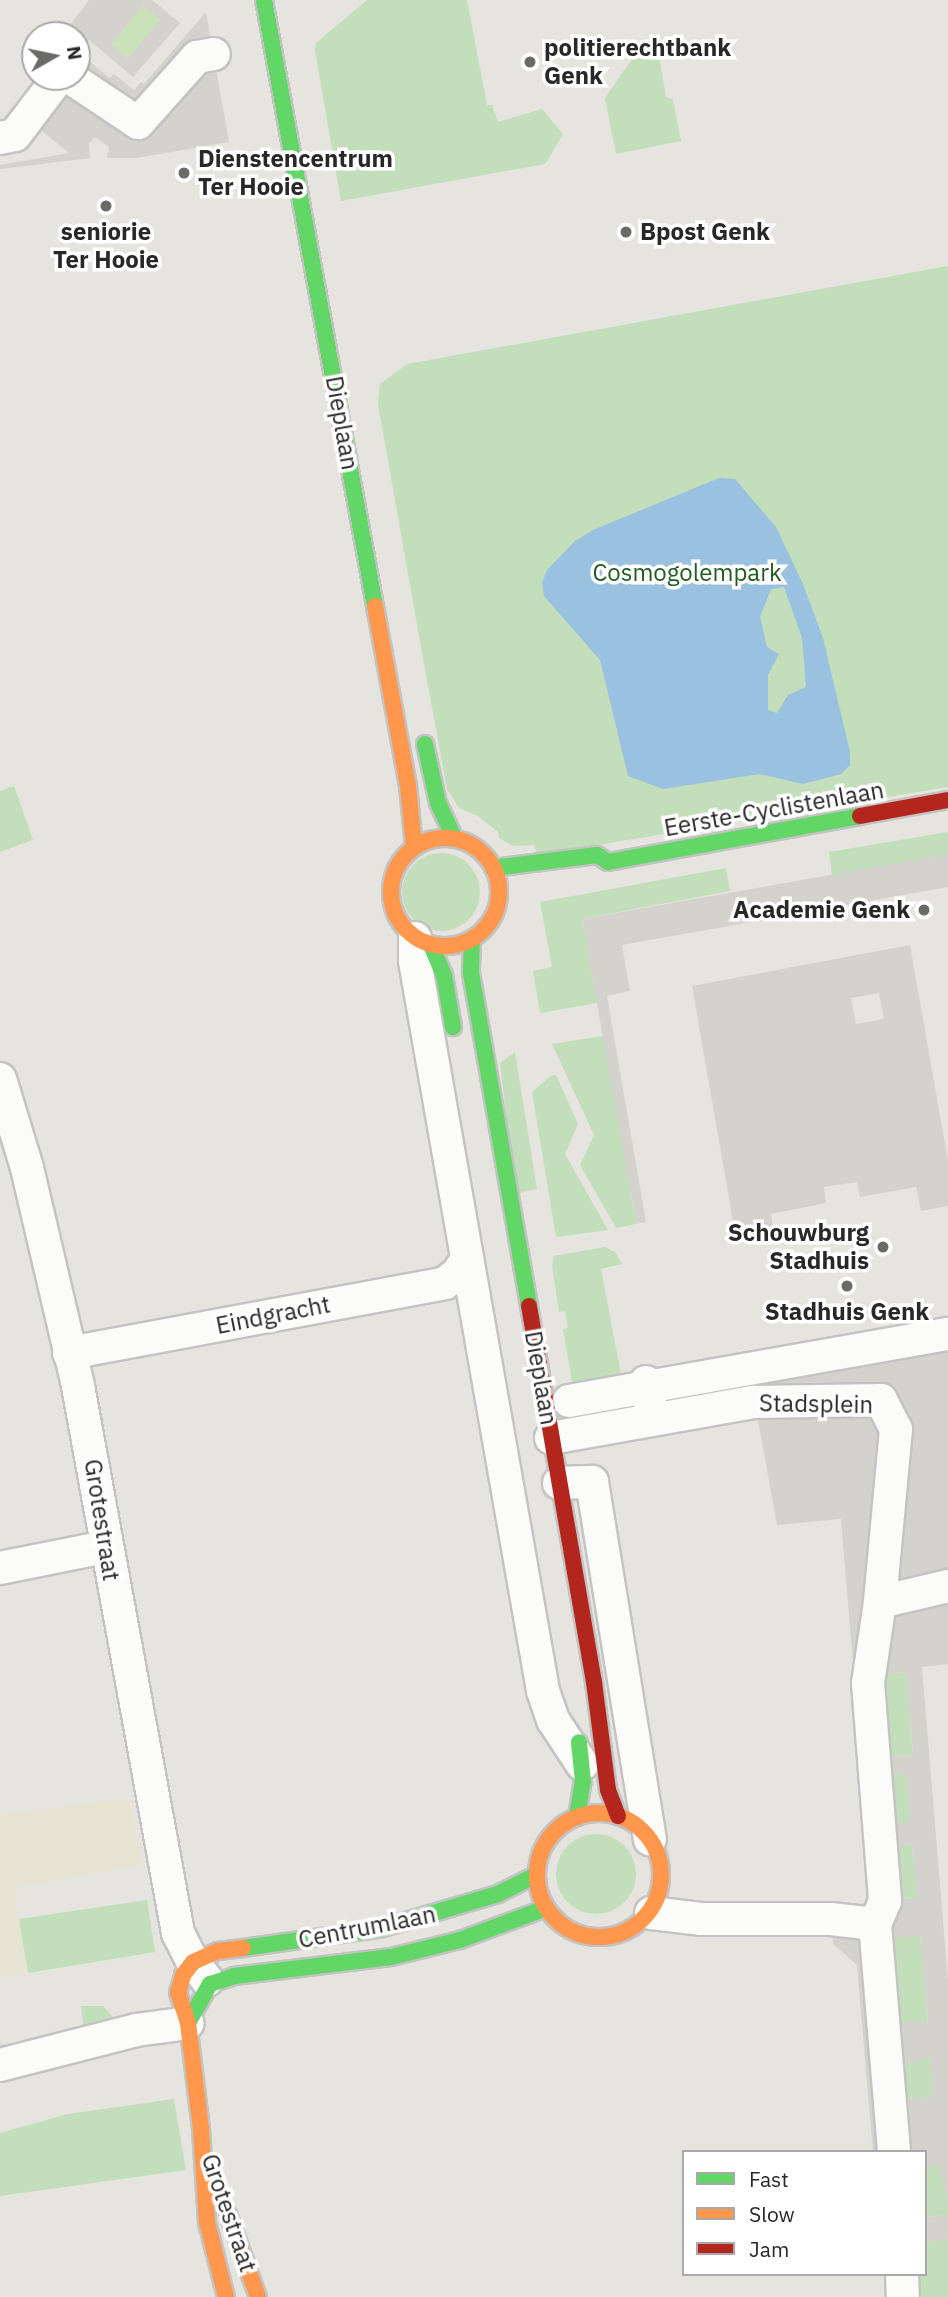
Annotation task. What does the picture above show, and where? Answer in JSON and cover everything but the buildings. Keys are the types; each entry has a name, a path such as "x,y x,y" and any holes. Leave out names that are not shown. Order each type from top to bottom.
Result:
{"main road":[{"name":"Dieplaan","path":"264,0 408,786 414,846"},
{"path":"423,732 438,803 454,838"},
{"name":"Eerste-Cyclistenlaan","path":"494,868 597,855 608,862 948,800"},
{"path":"423,941 459,945 472,939 490,923 506,896 494,868 477,849 454,838 434,838 414,846 395,869 390,886 391,904 398,920 423,941 444,975 456,1044"},
{"name":"Eerste-Cyclistenlaan","path":"589,875 601,872 608,862"},
{"name":"Dieplaan","path":"472,939 471,974 603,1735 608,1790 618,1816"},
{"path":"576,1725 582,1764 577,1816"},
{"path":"600,1813 618,1816 641,1829 650,1839 659,1858 662,1878 651,1913 620,1934 589,1937 563,1926 546,1908 536,1875 542,1849 559,1827 577,1816 600,1813"},
{"name":"Centrumlaan","path":"201,1973 218,1951 379,1929 498,1894 536,1875"},
{"name":"Centrumlaan","path":"201,1973 234,1976 391,1957 460,1940 546,1908"},
{"path":"188,2023 201,1973"},
{"name":"Grotestraat","path":"201,1973 183,1975 178,1993 188,2023 201,2129 207,2222 227,2296"},
{"name":"Grotestraat","path":"201,2129 258,2297"}],"street":[{"path":"90,91 138,123 197,57 214,54"},
{"path":"0,138 15,135 48,91"},
{"path":"423,941 415,961 543,1691 553,1720 582,1764"},
{"name":"Grotestraat","path":"0,1079 27,1168 102,1507 106,1547 178,1933 201,1973"},
{"name":"Eindgracht","path":"69,1353 445,1283 457,1274 467,1259"},
{"path":"569,1401 647,1385 948,1334"},
{"path":"647,1385 653,1420"},
{"name":"Stadsplein","path":"551,1438 754,1402 881,1400 895,1429 880,1602 868,1683 885,1901 875,1924"},
{"path":"559,1483 592,1482 650,1839"},
{"path":"0,1568 106,1547"},
{"path":"880,1602 948,1586"},
{"path":"651,1913 701,1919 831,1919 875,1924 894,2150"},
{"path":"0,2065 136,2030 188,2023"},
{"path":"902,2276 903,2297"}],"shaded area":[{"path":"89,0 152,0 180,23 133,77 91,42 91,21 73,21","holes":["143,5 160,20 128,59 111,45"]},
{"path":"206,12 229,142 137,158 107,158 109,147 95,137 89,143 90,158 0,169 0,165 69,153 37,127 1,125 29,91 91,91 91,62 109,78 114,74 134,90 141,82 144,84"},
{"path":"948,854 948,887 622,945 630,991 607,996 646,1222 636,1224 582,919"},
{"path":"910,945 948,1161 948,1206 921,1211 916,1187 860,1197 857,1182 824,1187 826,1203 771,1214 774,1237 737,1244 692,986","holes":["879,993 884,1019 856,1024 851,998"]},
{"path":"948,1329 948,1664 922,1667 948,1981 948,2201 939,2165 927,2168 927,2150 873,2150 857,1965 833,1944 829,1906 873,1903 841,1519 777,1525 748,1365","holes":["906,1672 913,1755 889,1756 884,1674","892,1773 907,1775 910,1823 895,1823","912,1843 917,1898 902,1899 897,1847","920,1936 928,2023 891,2020 883,1938","930,2057 933,2097 899,2099 896,2067"]},
{"path":"129,1798 142,1865 14,1887 28,1973 0,1977 0,1815"},
{"path":"948,2215 948,2239 927,2242 927,2217"}],"green space":[{"path":"367,0 467,0 487,105 492,105 498,122 542,109 563,134 545,164 341,201 315,50 316,43"},
{"path":"143,5 161,20 128,60 110,45"},
{"path":"645,40 659,56 666,97 673,100 681,141 616,154 605,98"},
{"name":"Cosmogolempark","path":"948,266 948,787 537,855 534,845 513,846 499,838 498,832 478,816 459,808 447,789 378,404 380,384 407,364"},
{"path":"14,786 33,840 0,852 0,791"},
{"path":"948,832 948,854 832,875 829,852"},
{"path":"433,853 449,853 463,859 474,870 480,884 480,900 474,914 463,925 449,931 433,931 419,925 408,914 402,900 402,884 408,870 419,859"},
{"path":"726,868 730,891 582,919 597,1003 540,1013 533,971 552,967 540,902"},
{"path":"603,1036 636,1224 616,1228 580,1165 594,1135 552,1044"},
{"path":"515,1052 537,1189 515,1194 500,1063"},
{"path":"552,1075 556,1075 578,1124 565,1154 608,1230 556,1237 532,1092"},
{"path":"605,1247 615,1252 622,1264 601,1269 623,1385 574,1393 563,1329 568,1328 565,1311 559,1312 552,1266 554,1256"},
{"path":"906,1672 913,1755 889,1756 884,1674"},
{"path":"891,1773 907,1775 910,1823 895,1824"},
{"path":"596,1834 611,1837 624,1846 633,1859 636,1874 633,1889 624,1902 611,1911 596,1914 581,1911 568,1902 559,1889 556,1874 559,1859 568,1846 581,1837"},
{"path":"912,1843 917,1898 901,1899 897,1847"},
{"path":"147,1900 155,1952 28,1973 19,1919"},
{"path":"920,1935 928,2024 891,2020 883,1938"},
{"path":"81,2006 103,2006 119,2024 0,2058 0,2045 84,2032"},
{"path":"930,2057 933,2097 899,2099 896,2067"},
{"path":"174,2099 186,2170 0,2196 0,2133 68,2114"},
{"path":"939,2164 948,2201 948,2215 927,2217 927,2167"},
{"path":"948,2239 948,2297 915,2297 913,2276 927,2276 927,2242"}],"water":[{"path":"719,478 735,479 776,527 803,584 823,638 850,752 850,765 841,774 803,784 760,774 663,789 628,776 600,660 544,596 542,583 547,570 575,541 593,530","holes":["784,587 802,638 806,687 788,695 777,713 768,710 768,675 779,654 767,647 760,617 771,589"]}],"traffic: fast":[{"path":"264,0 375,606"},
{"path":"425,744 438,803 454,838"},
{"path":"493,868 597,855 608,862 860,816"},
{"path":"472,939 471,973 529,1306"},
{"path":"431,945 444,975 453,1027"},
{"path":"577,1817 583,1781 579,1742"},
{"path":"243,1948 379,1929 498,1894 536,1875"},
{"path":"188,2023 210,1984 234,1976 391,1957 460,1940 546,1908"}],"traffic: slow":[{"path":"375,606 408,786 414,847"},
{"path":"445,838 466,842 483,854 495,871 499,892 495,913 483,930 466,942 445,946 424,942 407,930 395,913 391,892 395,871 407,854 424,842 445,838"},
{"path":"599,1813 623,1817 643,1831 657,1851 661,1875 657,1899 643,1919 623,1933 599,1937 575,1933 555,1919 541,1899 537,1875 541,1851 555,1831 575,1817 599,1813"},
{"path":"226,2297 207,2222 201,2129 188,2023 178,1993 183,1975 193,1962 218,1951 243,1948"},
{"path":"228,2214 258,2297"}],"traffic: jam":[{"path":"860,816 948,800"},
{"path":"529,1306 594,1682 608,1790 618,1816"}],"place":[{"name":"politierechtbank Genk","path":"530,62"},
{"name":"Dienstencentrum Ter Hooie","path":"184,173"},
{"name":"seniorie Ter Hooie","path":"106,206"},
{"name":"Bpost Genk","path":"626,232"},
{"name":"Academie Genk","path":"924,910"},
{"name":"Schouwburg Stadhuis","path":"883,1247"},
{"name":"Stadhuis Genk","path":"847,1286"}]}
